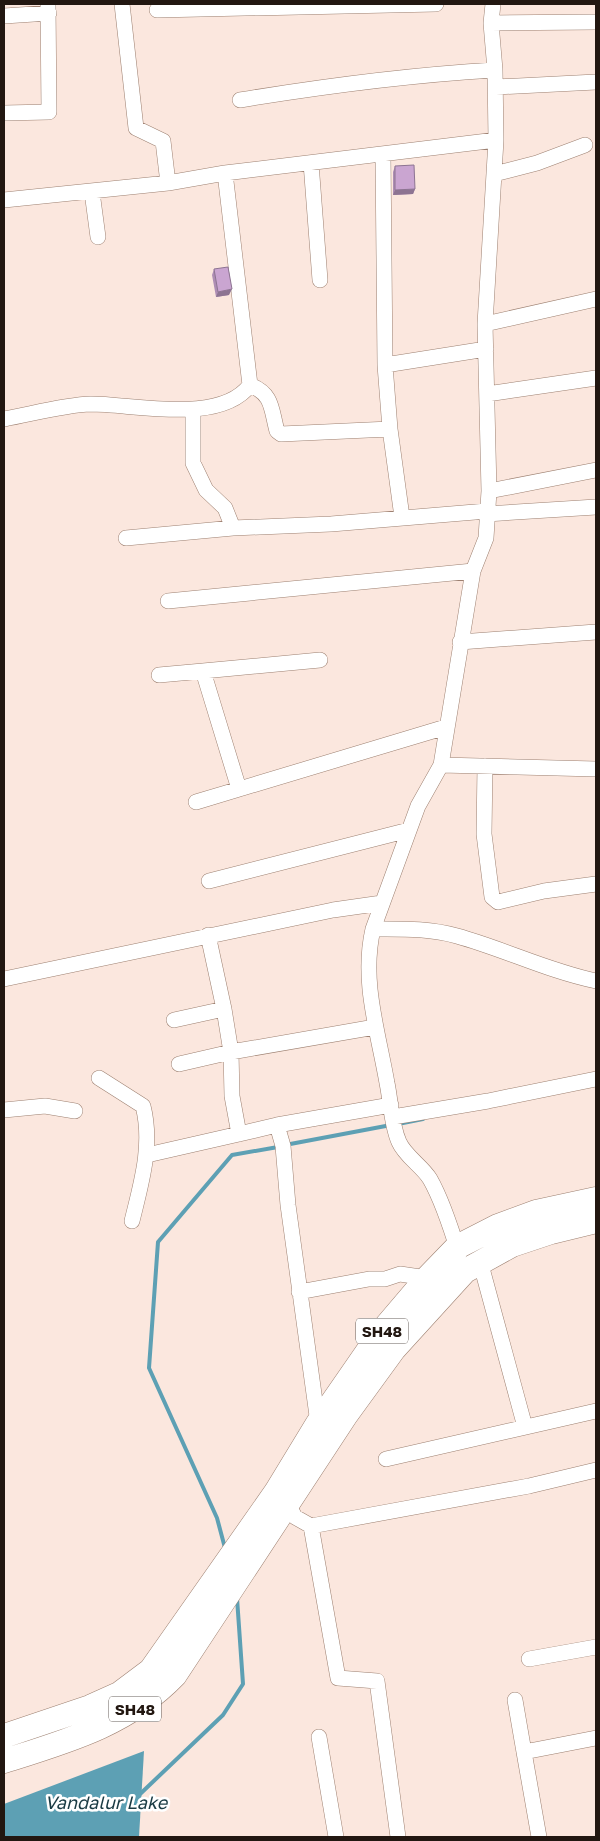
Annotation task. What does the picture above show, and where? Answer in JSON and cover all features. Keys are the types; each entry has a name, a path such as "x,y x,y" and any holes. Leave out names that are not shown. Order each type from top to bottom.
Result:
{"main road":[{"name":"SH48","path":"243,1556 318,1423 381,1332 427,1278 457,1247 498,1226 536,1212 596,1199"},
{"name":"SH48","path":"4,1736 90,1707 119,1694 151,1670 220,1588 243,1556 288,1504 346,1415 394,1349 472,1266 512,1245 551,1232 596,1221"},
{"name":"SH48","path":"4,1761 74,1739 128,1714 156,1695 175,1675 220,1588"}],"street":[{"path":"122,4 136,128 163,141 168,182"},
{"path":"157,10 436,4"},
{"path":"493,4 491,23 496,87 496,140 485,324 490,490 486,538 473,571 441,765 418,806 373,929 369,949 368,977 392,1120 399,1143 430,1179 457,1247 472,1266 525,1427"},
{"path":"4,16 49,8 49,112 4,113"},
{"path":"491,23 596,22"},
{"path":"240,100 321,86 409,75 495,70"},
{"path":"496,87 596,82"},
{"path":"4,200 92,192 225,173 496,140"},
{"path":"494,174 537,163 584,146"},
{"path":"383,154 385,365 390,429 402,517"},
{"path":"311,163 320,280"},
{"path":"225,173 250,385"},
{"path":"92,192 98,237"},
{"path":"485,324 596,299"},
{"path":"385,365 486,349"},
{"path":"487,394 596,378"},
{"path":"250,385 262,390 268,396 277,431 281,434 390,429"},
{"path":"4,419 90,404 193,409 236,398 250,385"},
{"path":"193,409 193,462 206,490 224,508 233,528"},
{"path":"490,490 596,470"},
{"path":"126,538 233,528 330,524 402,517 596,507"},
{"path":"168,601 473,571"},
{"path":"460,642 596,632"},
{"path":"159,675 320,660"},
{"path":"203,671 239,789"},
{"path":"196,802 446,727"},
{"path":"441,765 596,769"},
{"path":"485,766 484,834 492,897 498,902 544,891 596,884"},
{"path":"209,881 409,830"},
{"path":"4,980 333,910 382,903"},
{"path":"373,929 418,928 457,936 575,976 596,981"},
{"path":"208,936 231,1052 232,1096 239,1134"},
{"path":"174,1020 224,1009"},
{"path":"179,1064 231,1052 375,1027"},
{"path":"99,1078 143,1106 147,1155 132,1221"},
{"path":"147,1155 277,1125 488,1101 596,1079"},
{"path":"4,1110 45,1106 75,1111"},
{"path":"277,1125 283,1146 288,1205 318,1423"},
{"path":"299,1292 369,1278 385,1280 400,1274 427,1278"},
{"path":"386,1459 596,1411"},
{"path":"288,1504 295,1517 311,1526 529,1486 596,1470"},
{"path":"311,1526 338,1678 377,1681 398,1837"},
{"path":"529,1659 596,1647"},
{"path":"515,1700 539,1837"},
{"path":"319,1737 336,1837"},
{"path":"524,1752 596,1738"}],"water":[{"name":"Vandalur Lake","path":"144,1751 139,1837 4,1837 4,1804"}],"building":[{"path":"414,165 415,189 395,190 395,166"},
{"path":"228,267 232,289 218,292 214,269"}],"waterway":[{"path":"398,1124 423,1119"},
{"path":"285,1145 391,1125"},
{"path":"225,1548 217,1518 149,1368 158,1242 232,1155 278,1147"},
{"path":"138,1796 223,1715 243,1684 237,1598"}]}
